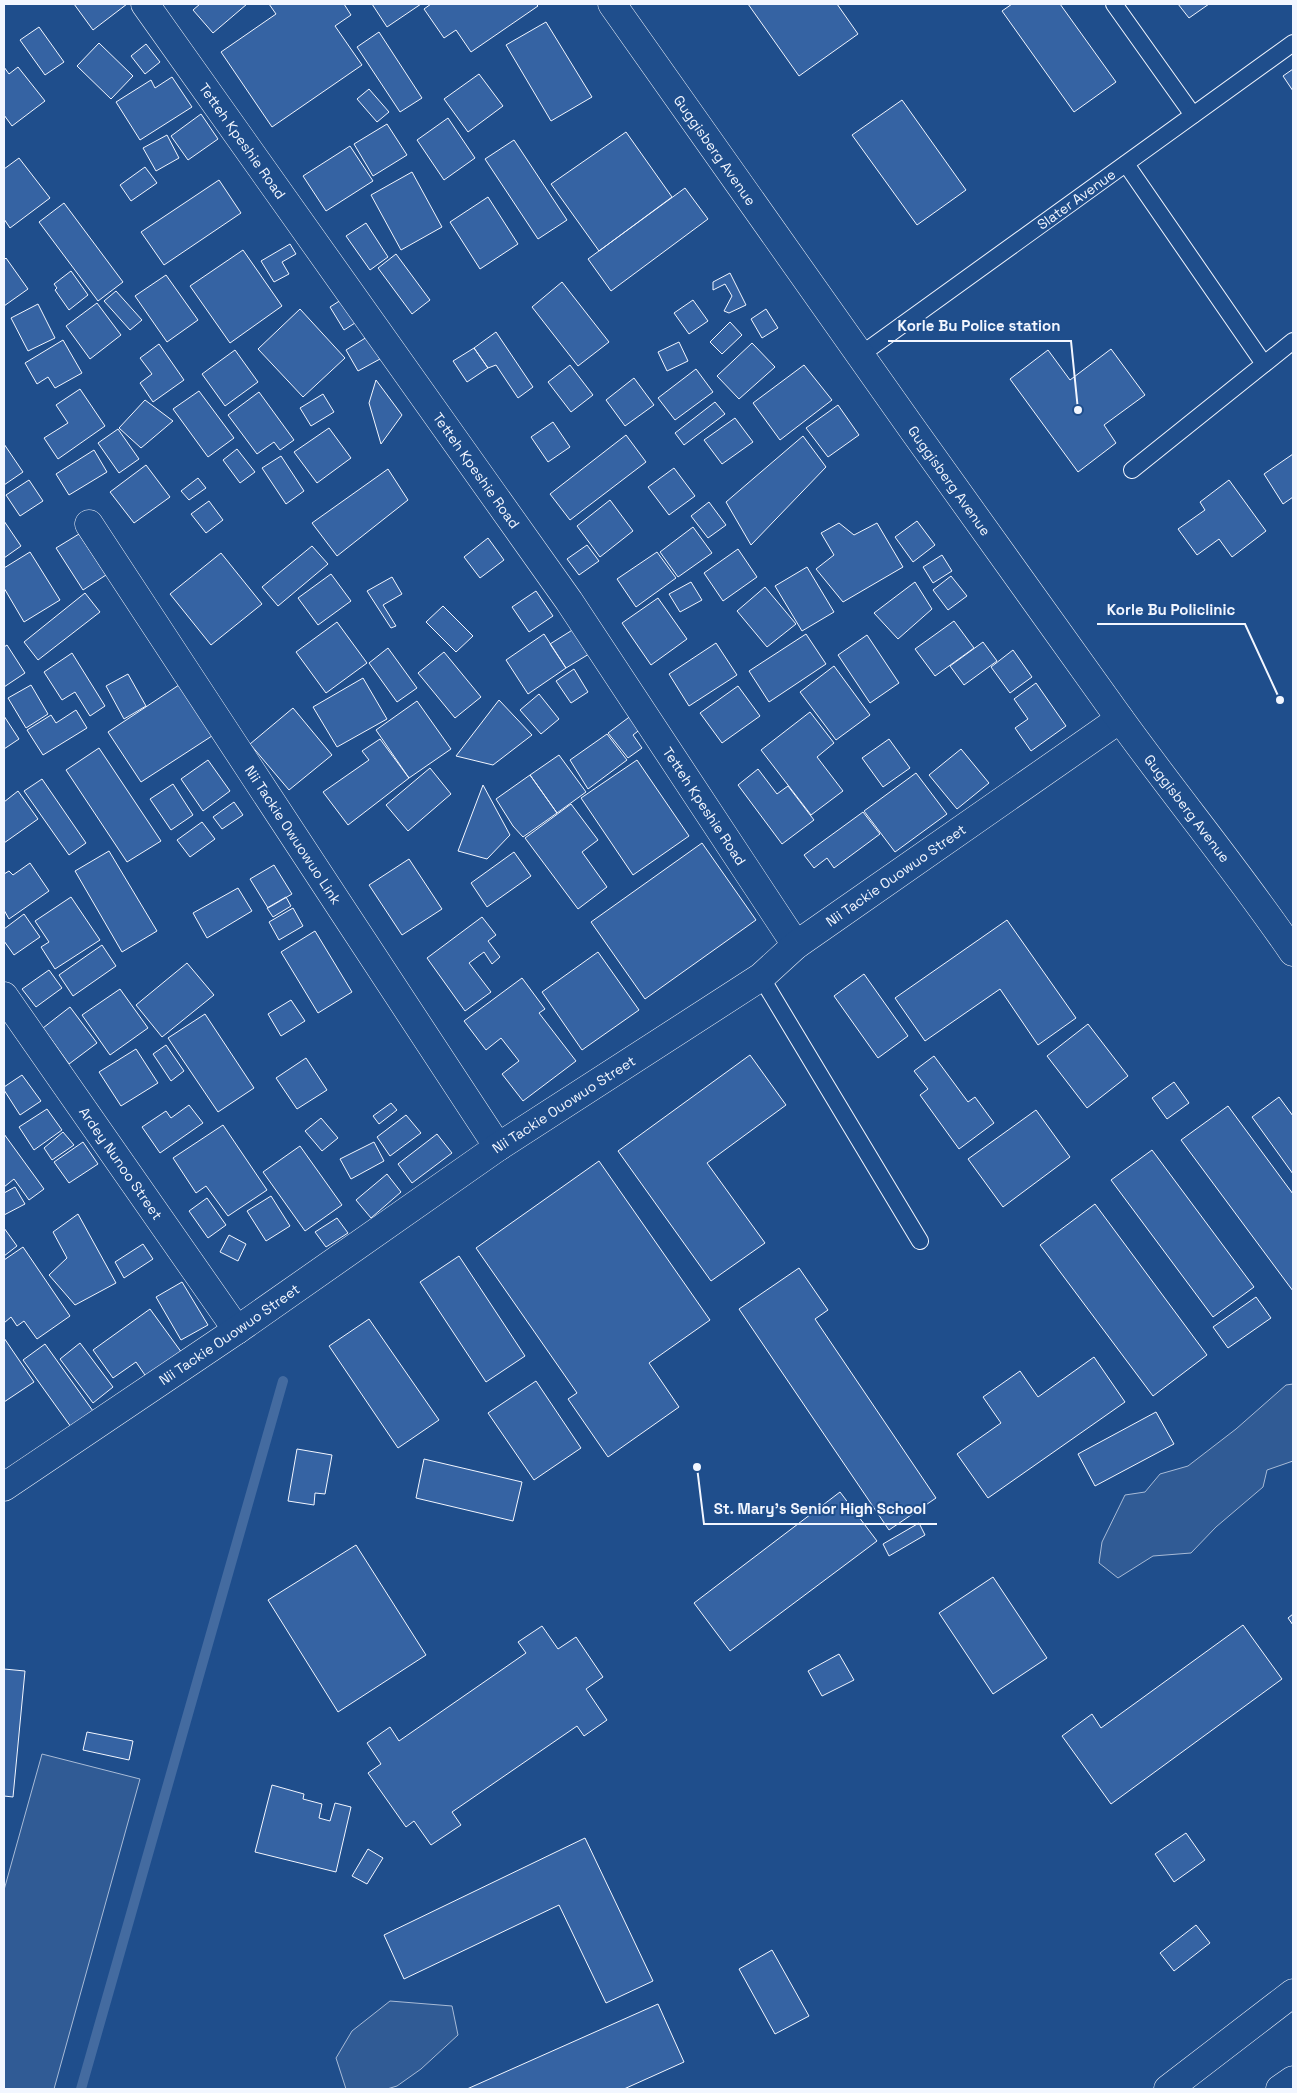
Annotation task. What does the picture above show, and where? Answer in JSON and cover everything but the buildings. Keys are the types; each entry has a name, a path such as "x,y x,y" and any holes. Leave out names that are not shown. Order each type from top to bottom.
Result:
{"street":[{"name":"Tetteh Kpeshie Road","path":"145,4 569,600 796,945"},
{"name":"Guggisberg Avenue","path":"612,4 859,356 1120,719 1269,917 1293,952"},
{"name":"Nii Tackie Owuowuo Link","path":"89,524 498,1148"},
{"name":"Nii Tackie Ouowuo Street","path":"4,1487 236,1330 498,1148 760,977 796,945 1120,719"},
{"name":"Ardey Nunoo Street","path":"4,996 236,1330"},
{"path":"1168,2089 1293,1993"},
{"path":"1280,2089 1293,2080"}],"lane":[{"path":"1114,4 1193,116"},
{"name":"Slater Avenue","path":"859,356 1293,43"},
{"path":"1126,164 1264,364"},
{"path":"1132,470 1293,341"},
{"path":"760,977 920,1241"}],"shaded area":[{"path":"1293,1384 1293,1461 1267,1470 1263,1487 1216,1527 1191,1553 1153,1556 1118,1578 1099,1563 1102,1542 1125,1495 1145,1492 1160,1474 1188,1466 1236,1429 1286,1385"},
{"path":"42,1754 140,1779 54,2089 4,2089 4,1890"},
{"path":"390,2001 452,2006 458,2035 421,2069 397,2086 387,2089 346,2089 336,2058 352,2031"}],"waterway":[{"path":"81,2089 283,1381"}],"place":[{"name":"Korle Bu Police station","path":"1078,410"},
{"name":"Korle Bu Policlinic","path":"1280,700"},
{"name":"St. Mary's Senior High School","path":"697,1467"}]}
